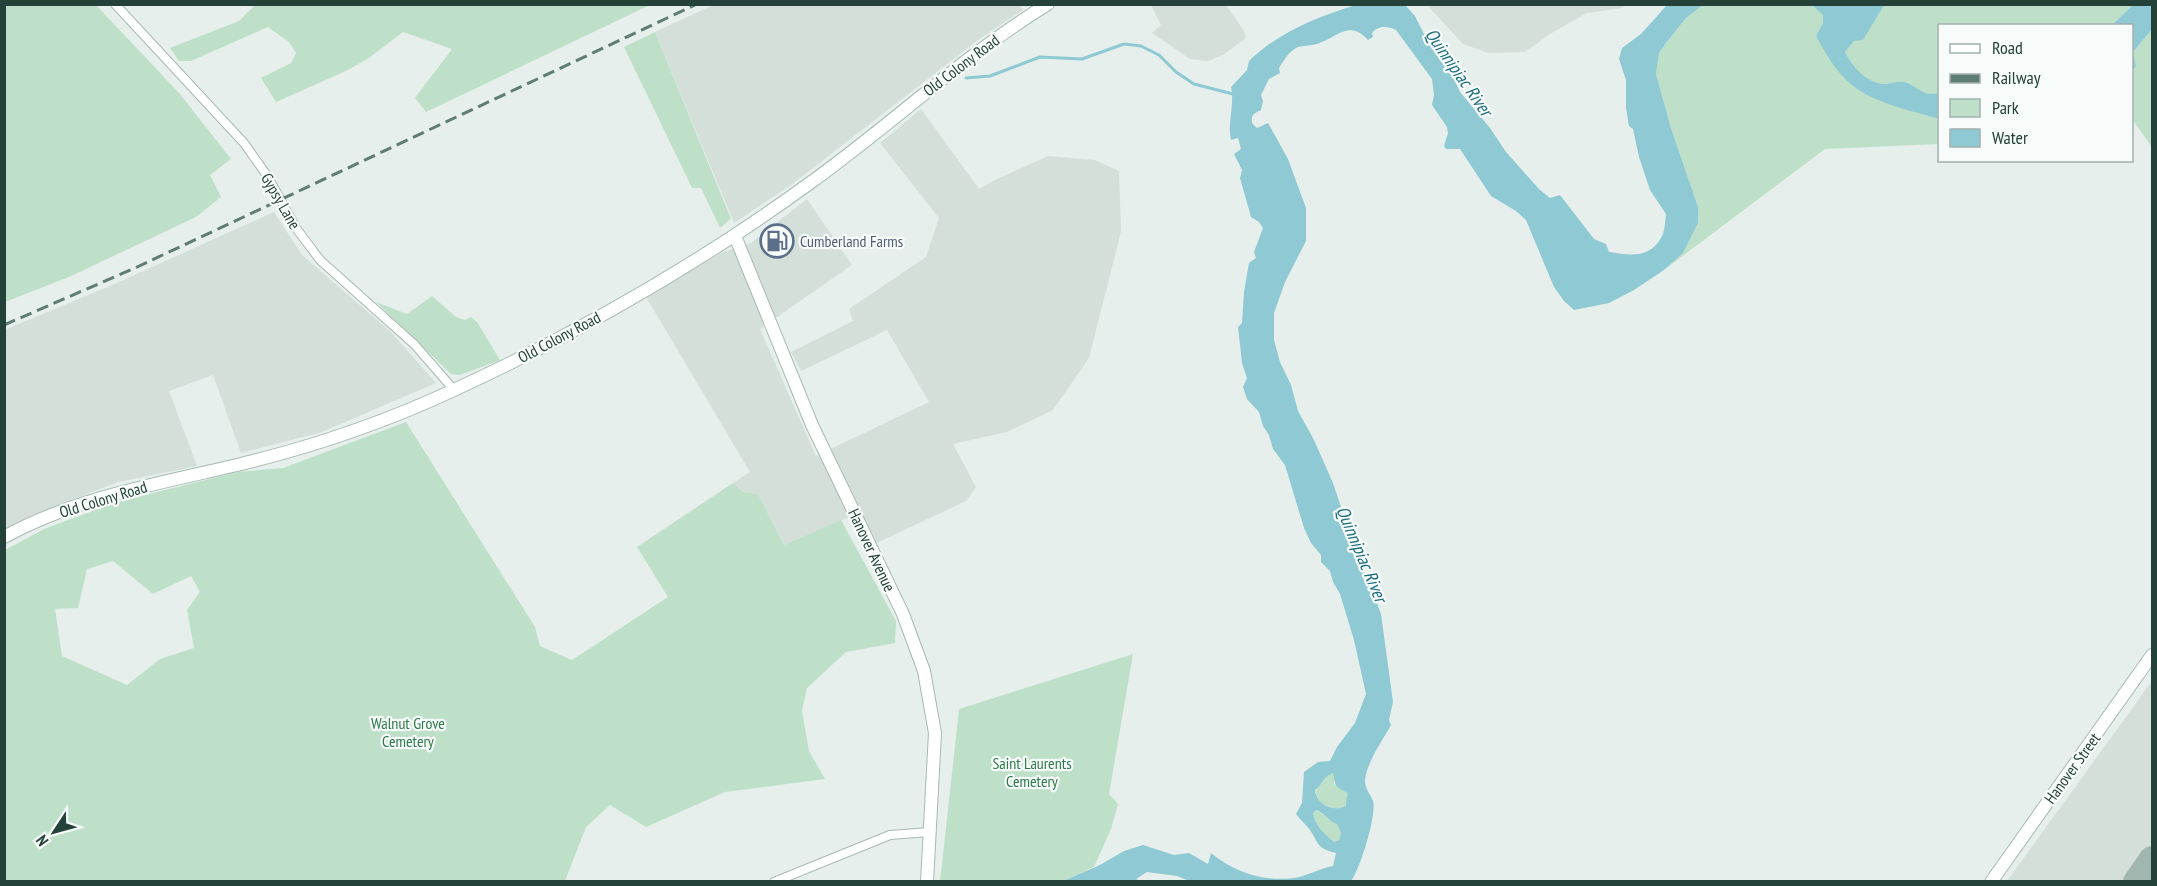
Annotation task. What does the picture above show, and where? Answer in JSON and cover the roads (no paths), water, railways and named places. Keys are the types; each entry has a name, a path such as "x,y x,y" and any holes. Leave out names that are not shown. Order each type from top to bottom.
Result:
{"main road":[{"name":"Old Colony Road","path":"4,537 76,505 119,492 238,465 307,446 386,418 454,390 558,339 735,236 843,159 981,49 1048,4"},
{"name":"Hanover Avenue","path":"735,236 812,425 903,614 924,671 935,733 927,882"},
{"name":"Hanover Street","path":"1991,882 2152,655"}],"street":[{"name":"Gypsy Lane","path":"115,4 244,143 268,177 296,228 315,253 415,345 454,390"},
{"path":"776,881 890,835 930,832"}],"water":[{"path":"1356,5 1405,5 1415,16 1428,42 1452,74 1460,92 1490,128 1506,152 1539,189 1550,198 1560,195 1594,239 1606,244 1609,252 1638,254 1651,249 1661,238 1666,214 1650,190 1633,129 1629,126 1626,108 1626,80 1619,59 1622,48 1641,34 1667,5 1703,5 1686,18 1659,53 1656,74 1671,128 1698,207 1698,223 1683,253 1664,270 1609,303 1574,310 1554,287 1526,220 1491,196 1460,149 1446,149 1444,146 1448,133 1447,127 1432,105 1434,95 1432,79 1396,30 1380,27 1374,30 1373,37 1368,40 1356,31 1345,31 1319,43 1298,47 1289,53 1279,68 1280,73 1269,79 1261,95 1263,101 1261,110 1256,112 1252,123 1257,128 1268,123 1288,159 1306,208 1306,241 1285,282 1274,313 1274,340 1298,411 1333,483 1353,550 1359,558 1381,614 1393,702 1389,720 1391,725 1366,773 1365,780 1374,808 1367,842 1351,881 1186,882 1187,880 1177,876 1147,872 1136,879 1142,881 1063,881 1100,865 1124,851 1143,845 1174,855 1189,853 1208,864 1211,853 1239,870 1260,877 1282,879 1299,877 1333,866 1336,853 1321,846 1296,814 1302,803 1304,772 1318,762 1330,761 1337,747 1355,723 1366,694 1354,640 1340,594 1330,571 1321,562 1321,555 1311,543 1304,528 1285,465 1273,449 1259,412 1247,399 1243,387 1247,378 1242,363 1238,327 1242,323 1249,263 1256,258 1254,252 1263,228 1251,217 1240,178 1242,170 1234,154 1241,149 1238,138 1231,140 1230,127 1231,87 1247,70 1249,61 1286,34 1313,20","holes":["1333,773 1336,786 1348,793 1346,806 1341,808 1326,806 1316,796 1315,790 1326,777","1316,810 1337,824 1341,833 1339,840 1334,842 1321,829 1314,818 1313,813"]},
{"path":"1812,5 1884,5 1863,40 1854,41 1845,52 1856,69 1872,81 1885,84 1904,82 1923,92 1938,93 1938,119 1882,102 1846,80 1816,36 1823,23 1823,15"},
{"path":"2133,5 2152,5 2152,29 2133,52 2133,24 2113,24"},
{"path":"2133,52 2136,66 2133,70"}],"waterway":[{"path":"966,78 990,76 1040,57 1082,59 1124,44 1141,46 1159,55 1176,72 1194,84 1233,94"}],"railway":[{"path":"4,325 135,268 697,4"}],"place":[{"name":"Cumberland Farms","path":"777,241"}],"water label":[{"name":"Quinnipiac River","path":"1459,72"},
{"name":"Quinnipiac River","path":"1362,554"}],"park label":[{"name":"Walnut Grove Cemetery","path":"408,732"},
{"name":"Saint Laurents Cemetery","path":"1032,772"}]}
